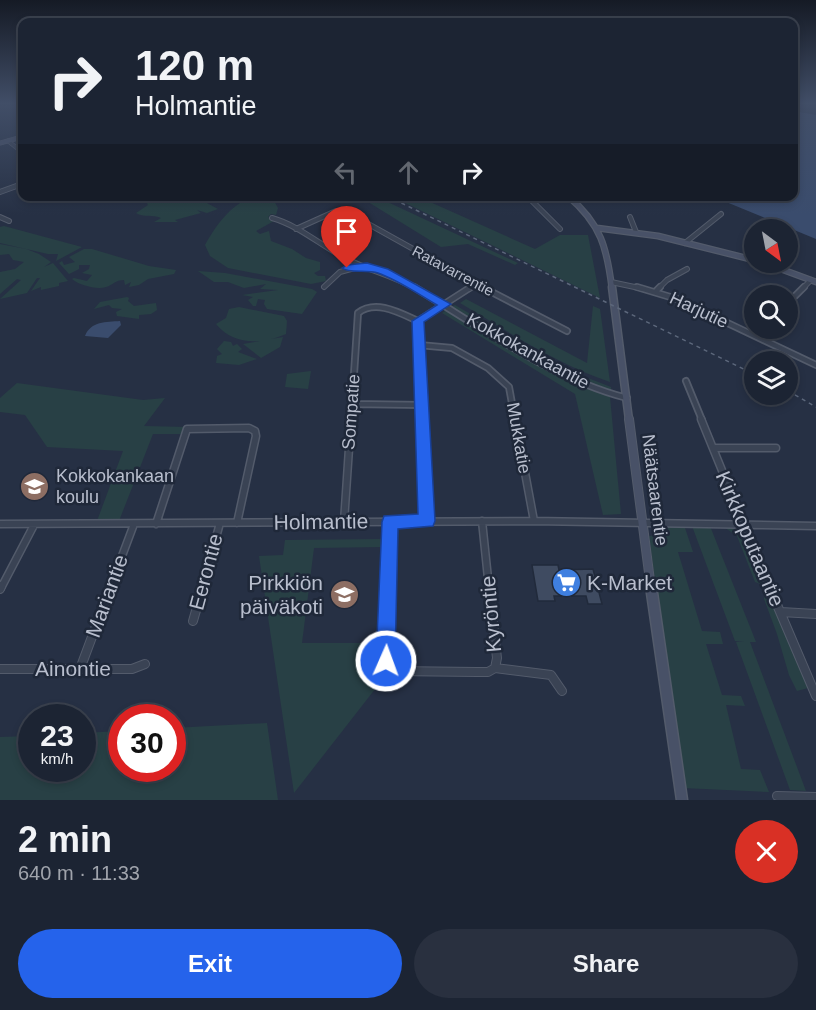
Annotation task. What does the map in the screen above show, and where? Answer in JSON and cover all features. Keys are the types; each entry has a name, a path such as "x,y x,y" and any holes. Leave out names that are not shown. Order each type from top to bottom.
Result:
{"street":[{"path":"0,143 8,141 18,149"},
{"path":"0,192 18,185"},
{"path":"532,201 560,229"},
{"name":"Näätsaarentie","path":"573,201 602,236 611,282 642,523 682,800"},
{"name":"Ratavarrentie","path":"296,229 340,210 567,331"},
{"path":"685,243 721,214"},
{"path":"0,217 9,221"},
{"name":"Kokkokankaantie","path":"272,218 296,229 346,259 391,274 560,374 600,391 627,398"},
{"path":"630,218 636,232"},
{"path":"597,228 636,232 744,258"},
{"path":"602,236 620,232"},
{"path":"324,287 340,271 367,266"},
{"path":"656,291 667,280 687,269"},
{"path":"792,273 814,281"},
{"path":"798,294 814,281"},
{"name":"Harjutie","path":"611,282 656,291 816,365"},
{"path":"427,521 418,321 476,284"},
{"name":"Sompatie","path":"344,522 358,313 366,307 376,306 418,321"},
{"name":"Mukkatie","path":"419,345 444,346 464,352 504,380 509,387 534,521"},
{"name":"Kirkkoputaantie","path":"686,381 743,524 816,696"},
{"path":"352,404 423,405"},
{"path":"156,524 187,429 249,428 255,431 256,436 237,523"},
{"path":"713,448 777,447"},
{"name":"Kyröntie","path":"390,522 386,661 393,671 488,672 495,668 496,658 482,521"},
{"name":"Holmantie","path":"0,524 534,521 816,526"},
{"name":"Eerontie","path":"193,621 220,523"},
{"name":"Mariantie","path":"80,669 134,524"},
{"path":"0,589 34,525"},
{"path":"781,612 816,614"},
{"name":"Ainontie","path":"0,669 132,669 145,664"},
{"path":"495,668 550,675 562,691"},
{"path":"777,796 816,797"}],"green space":[{"path":"146,201 203,201 218,209 207,213 197,210 201,213 175,220 178,222 154,222 161,218 136,213 148,205"},
{"path":"243,201 274,201 278,208 276,215 271,214 268,217 274,221 256,231 260,234 269,231 271,241 292,249 306,258 320,262 320,270 314,273 318,276 325,276 326,281 311,284 228,268 210,256 205,245 230,211"},
{"path":"366,201 386,201 518,263 515,265 468,244 441,247"},
{"path":"401,201 428,201 535,249 560,235 588,235 600,298"},
{"path":"4,226 82,247 56,261 58,254 48,254 0,243 0,227"},
{"path":"0,244 39,254 51,262 44,267 53,263 68,281 59,283 59,286 41,290 41,287 31,291 40,278 37,278 27,293 0,299 21,280 17,279 0,294 0,272 15,269 24,262 13,260 9,254 0,255"},
{"path":"84,249 92,249 149,266 176,270 174,274 148,279 139,285 129,287 131,282 125,285 124,280 102,288 88,286 72,279 87,281 92,275 82,273 89,269 90,265 79,265 79,269 69,274 59,263 62,261 64,265 75,262 69,257"},
{"path":"198,271 225,273 312,289 317,292 302,314 267,309 264,304 265,300 258,299 256,306 253,306 248,300 253,297 242,295 278,290 260,289 266,284 244,288 228,282 214,282"},
{"path":"127,297 134,306 156,303 157,310 151,314 139,315 139,319 117,316 116,312 122,309 112,308 109,305 94,309 100,302"},
{"path":"466,299 587,363 593,306 600,309 610,382 570,366 514,336 460,303"},
{"path":"455,305 565,369 611,387 611,392 561,372 451,307"},
{"path":"239,307 284,316 287,321 286,334 258,341 231,336 216,324 226,318 229,309"},
{"path":"448,309 558,375 610,397 621,514 603,515 575,394 442,313"},
{"path":"283,337 280,347 261,358 243,344"},
{"path":"224,341 231,342 233,346 237,344 242,349 238,352 257,359 239,365 216,363 217,356 222,354 217,349"},
{"path":"311,371 308,389 285,387 287,374"},
{"path":"17,383 143,400 165,398 144,426 187,427 184,434 153,434 119,521 97,521 123,451 47,447 25,415 0,412 0,398"},
{"path":"663,525 684,525 693,552 678,552 702,631 720,632 723,644 706,644 722,695 741,696 745,706 726,705 741,769 760,770 769,792 683,788 649,536 660,535 664,530"},
{"path":"721,525 739,527 743,531 766,586 755,582 737,536"},
{"path":"692,526 710,526 756,642 750,642 806,791 790,790 736,642 744,642 735,641"},
{"path":"383,539 383,547 314,548 302,643 379,643 379,684 294,793 259,556 283,555 285,540"},
{"path":"764,595 769,595 808,688 797,691 789,675"},
{"path":"267,723 278,800 0,800 0,737 18,736 18,782 96,782 96,732 108,732 108,782 186,782 186,727"}],"water":[{"path":"798,140 816,140 816,239 798,232 798,219 767,219 724,201 798,201"},
{"path":"120,321 121,325 108,338 85,336 95,325"}],"building":[{"name":"K-Market","path":"532,565 558,565 559,570 593,569 602,604 588,604 586,596 554,596 555,601 538,601"}],"railway":[{"path":"397,201 744,369"},
{"path":"798,397 816,407"}],"place":[{"name":"Kokkokankaan koulu","path":"35,486"},
{"name":"K-Market","path":"566,583"},
{"name":"Pirkkiön päiväkoti","path":"344,595"}],"route":[{"path":"347,268 367,266 384,272 445,304 418,321 427,521 390,522 386,661"}]}
